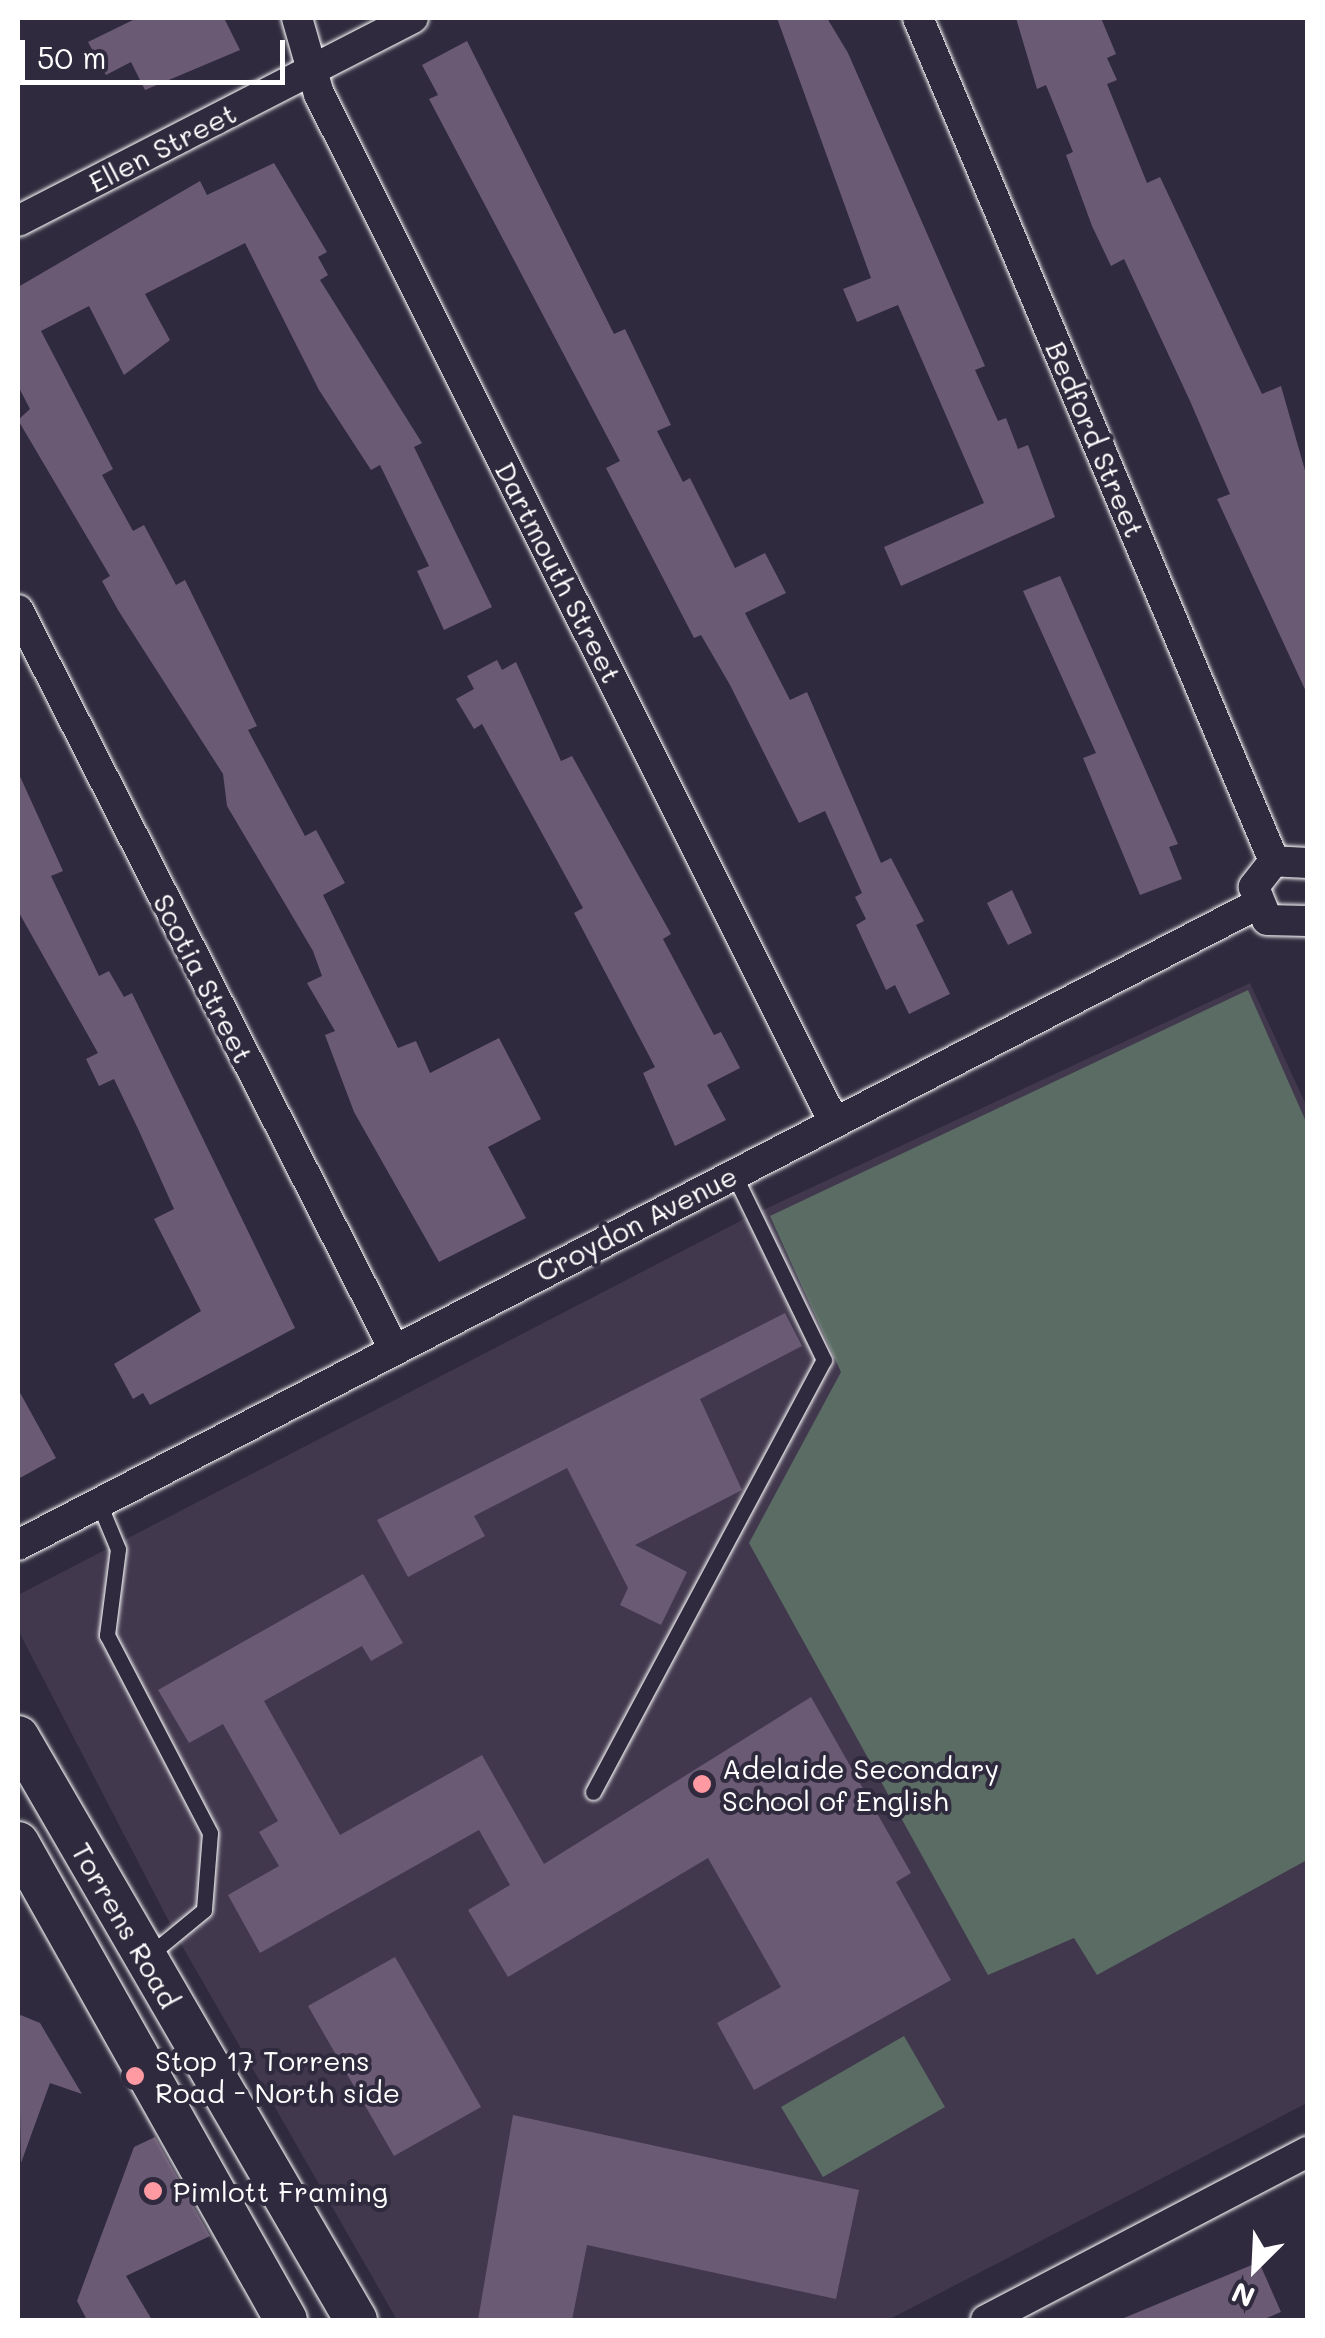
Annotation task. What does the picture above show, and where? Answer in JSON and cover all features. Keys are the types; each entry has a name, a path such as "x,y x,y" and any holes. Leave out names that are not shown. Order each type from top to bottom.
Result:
{"main road":[{"name":"Torrens Road","path":"18,1737 356,2320"},
{"name":"Torrens Road","path":"18,1842 286,2320"}],"street":[{"name":"Dartmouth Street","path":"297,18 318,94 834,1122"},
{"name":"Ellen Street","path":"18,221 413,18"},
{"name":"Bedford Street","path":"918,18 1274,861"},
{"name":"Scotia Street","path":"18,610 392,1346"},
{"path":"1306,927 1279,926 1256,905 1257,876 1274,861 1308,864"},
{"name":"Croydon Avenue","path":"18,1545 392,1346 1256,905"},
{"path":"986,2320 1308,2152"}],"lane":[{"path":"593,1792 824,1360 733,1174"},
{"path":"97,1501 118,1549 108,1635 210,1832 204,1910 145,1958"}],"shaded area":[{"name":"Adelaide Secondary School of English","path":"1250,983 1308,1109 1307,2103 888,2320 397,2320 177,1937 18,1630 18,1595 748,1217"}],"green space":[{"path":"1248,990 1307,1124 1307,1860 1097,1975 1074,1938 988,1975 749,1543 841,1372 770,1216"},
{"path":"904,2036 945,2107 823,2177 781,2107"}],"building":[{"path":"137,18 224,18 240,50 145,90 131,62 106,75 88,42"},
{"path":"777,18 827,18 848,53 985,366 975,370 998,421 1006,418 1018,449 1028,445 1055,517 901,586 884,547 984,503 898,305 857,322 843,289 871,278"},
{"path":"1016,18 1101,18 1116,54 1107,58 1117,80 1107,84 1147,183 1160,177 1262,394 1281,386 1308,481 1308,696 1217,499 1230,494 1190,401 1124,259 1111,266 1092,226 1066,155 1073,152 1046,85 1037,89"},
{"path":"467,41 614,334 625,329 671,425 657,431 683,482 690,478 735,568 765,553 786,593 745,613 790,700 807,692 881,863 891,858 924,921 916,925 950,994 909,1014 895,985 886,990 856,925 866,919 855,897 862,893 825,811 799,823 730,685 701,635 694,638 606,468 620,461 429,99 438,95 422,65"},
{"path":"274,163 327,252 318,257 328,275 320,280 422,443 414,447 492,607 444,630 417,571 429,566 380,465 371,470 319,390 245,243 145,294 170,340 124,375 89,306 41,331 113,469 102,475 133,531 144,525 176,585 185,580 257,726 248,730 305,836 316,830 345,883 323,895 398,1048 416,1041 430,1073 499,1038 541,1119 488,1147 526,1218 439,1262 354,1112 325,1035 335,1031 307,983 322,976 313,951 227,806 223,774 118,610 102,581 110,576 18,420 30,409 18,386 18,287 200,181 207,195"},
{"path":"1060,576 1178,844 1169,847 1182,879 1140,895 1083,758 1096,753 1023,591"},
{"path":"497,660 502,670 516,662 561,761 572,756 671,934 663,939 714,1035 721,1032 740,1068 707,1085 726,1120 675,1146 643,1073 655,1067 574,913 583,908 482,724 474,729 456,699 474,689 467,676"},
{"path":"18,772 63,871 51,876 99,976 109,971 124,997 132,993 295,1328 150,1405 143,1393 133,1399 114,1364 201,1311 154,1219 174,1209 139,1131 114,1079 99,1086 86,1059 98,1053 18,911"},
{"path":"1012,890 1032,933 1008,945 987,903"},
{"path":"785,1313 802,1346 700,1399 742,1490 635,1545 687,1572 661,1625 620,1605 628,1588 567,1468 474,1516 485,1536 408,1577 377,1520"},
{"path":"18,1389 56,1458 18,1479"},
{"path":"363,1574 403,1643 371,1661 362,1646 264,1701 340,1835 482,1755 544,1864 811,1697 911,1873 896,1882 951,1980 754,2090 717,2023 781,1987 708,1858 508,1977 468,1910 510,1885 479,1830 260,1953 228,1895 279,1866 259,1832 278,1821 223,1724 189,1743 158,1690"},
{"path":"395,1957 481,2107 394,2156 308,2006"},
{"path":"18,2014 40,2023 82,2094 50,2083 21,2163"},
{"path":"513,2115 859,2190 836,2299 587,2245 572,2320 478,2320"},
{"name":"Pimlott Framing","path":"155,2137 210,2236 126,2276 152,2320 87,2320 77,2301 134,2147"},
{"path":"1259,2262 1281,2312 1262,2320 1119,2320"}],"place":[{"name":"Adelaide Secondary School of English","path":"702,1784"},
{"name":"Stop 17 Torrens Road - North side","path":"135,2076"},
{"name":"Pimlott Framing","path":"153,2191"}]}
